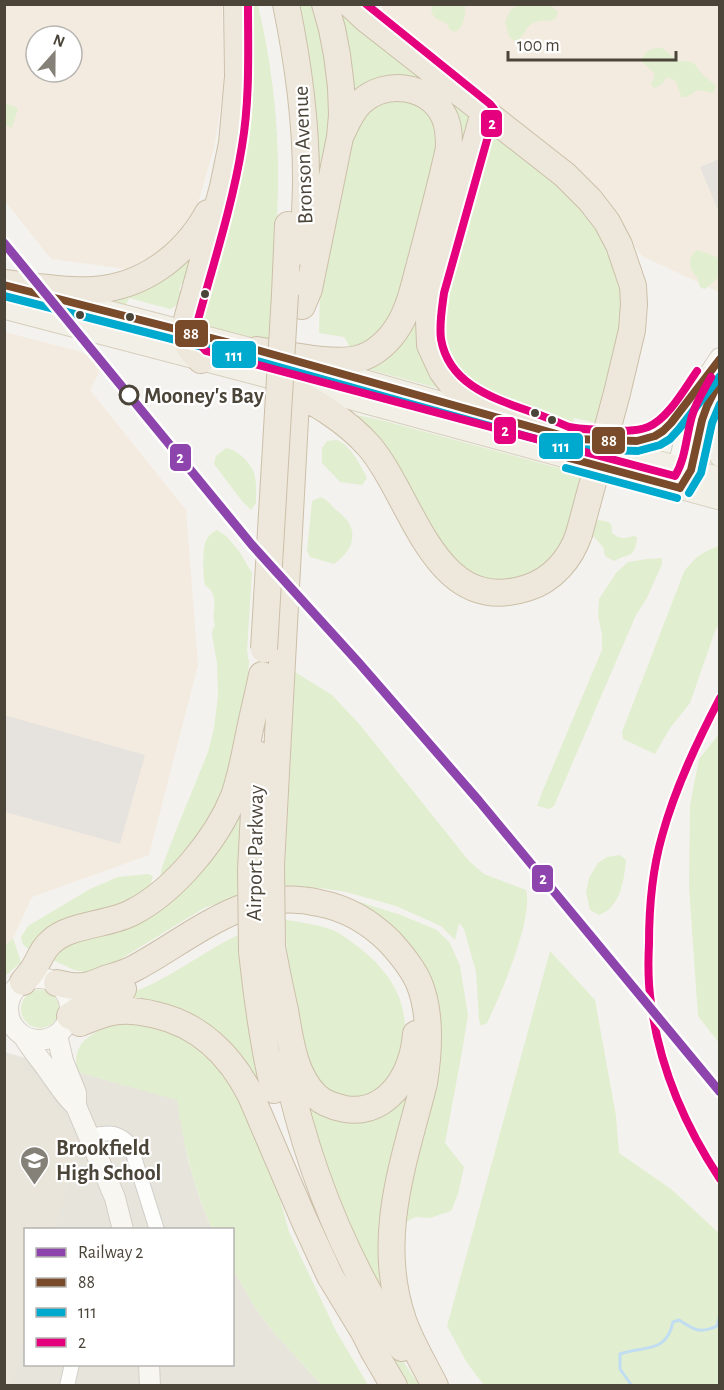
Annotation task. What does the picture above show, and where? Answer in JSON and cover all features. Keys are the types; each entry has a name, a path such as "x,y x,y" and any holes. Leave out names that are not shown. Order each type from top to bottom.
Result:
{"highway":[{"path":"201,360 188,348 184,331 223,187 232,142 239,60 237,4"},
{"name":"Bronson Avenue","path":"269,4 279,48 288,122 293,300"},
{"name":"Bronson Avenue","path":"286,4 300,83 306,154 306,180 293,300"},
{"path":"293,300 309,289 340,137 342,101 339,70 325,4"},
{"path":"275,380 336,416 368,446 388,473 435,557 452,575 471,587 496,593 508,593 533,586 561,566 575,545 630,340 634,304 633,286 615,235 600,212 573,182 350,4"},
{"path":"257,350 324,360 356,359 365,357 379,348 393,334 403,319 428,233 449,148 445,117 429,97 411,90 392,88 374,93 359,103 340,137"},
{"path":"484,112 434,291 429,320 430,345 442,371 454,387 464,394 501,412 574,439"},
{"path":"4,284 92,291 114,288 138,279 162,266 188,242 204,221 223,187"},
{"name":"Airport Parkway","path":"261,868 274,795 273,652 293,300"},
{"name":"Airport Parkway","path":"273,652 262,675 262,949 256,993 268,1064 290,1150 309,1208 367,1337 394,1386"},
{"path":"14,988 31,972 45,947 53,940 65,933 122,918 135,911 160,893 197,856 221,821 233,796 243,765 262,675"},
{"path":"57,982 81,986 119,975 134,969 210,923 239,909 285,899 311,901 347,912 371,925 398,950 418,981 423,994 426,1005 428,1046 424,1083 393,1210 392,1268 398,1301 409,1336 435,1386"},
{"path":"63,1027 96,999 140,981 240,923 285,913 322,917 345,926 374,945 396,972 412,1005 416,1035 413,1055 397,1087 380,1102 362,1109 351,1110 337,1107 317,1098 308,1087 298,1068 262,949"},
{"name":"Airport Parkway","path":"262,949 301,1130 323,1192 367,1289 389,1328 428,1386"},
{"path":"63,1027 122,1010 161,1016 189,1027 210,1041 230,1061 245,1083 304,1222 325,1265 367,1337"}],"main road":[{"path":"4,284 257,350 574,439 683,475 720,499"},
{"path":"4,308 275,380 683,475 720,478"},
{"path":"574,439 637,441 655,436 713,383"},
{"path":"713,383 710,431 714,447 720,456"}],"street":[{"path":"683,475 691,412 697,396 713,383 720,358"},
{"path":"76,1106 66,1097 47,1069 15,1032 9,1018 8,1010 14,988 31,978 40,977 57,982 68,995 70,1003 63,1027 63,1061 76,1093 76,1106 115,1198 122,1228"},
{"path":"15,1032 30,1039 44,1040 63,1027"},
{"path":"89,1136 110,1133 120,1135 130,1144 156,1228"},
{"path":"67,1386 72,1366"},
{"path":"149,1366 150,1386"}],"shaded area":[{"path":"5,5 222,5 224,85 214,148 197,207 163,250 126,269 51,259 5,201"},
{"path":"382,5 719,5 719,292 642,256 589,186 387,24"},
{"path":"719,159 719,213 700,167"},
{"path":"5,332 88,355 100,371 90,390 186,510 198,665 149,855 32,897 13,938 5,946"},
{"path":"4,715 145,755 120,844 5,812"},
{"path":"4,1052 177,1099 188,1160 212,1228 24,1228 24,1366 234,1366 234,1272 256,1309 274,1333 322,1385 5,1385"},
{"name":"Brookfield High School","path":"4,1054 23,1065 46,1089 78,1143 55,1228 24,1228 24,1342 13,1386 4,1385"}],"green space":[{"path":"241,5 258,5 265,37 276,120 277,214 268,343 197,324"},
{"path":"296,5 319,5 336,103 319,213"},
{"path":"340,5 429,77 473,119 426,301 445,390 356,366 379,356 452,163 436,96 352,96 340,40"},
{"path":"433,5 465,5 465,16 458,30 455,32 450,30 447,24 435,18 431,11"},
{"path":"523,5 551,5 558,12 555,19 532,24 515,41 509,37 505,21 512,8"},
{"path":"662,48 678,61 694,64 716,86 713,93 697,90 687,97 682,97 675,81 670,78 666,78 655,88 651,85 655,74 641,61 647,52"},
{"path":"377,97 426,104 443,144 389,332 351,349 344,337 319,333 320,288 346,141"},
{"path":"5,103 18,108 12,128 5,125"},
{"path":"484,124 560,178 619,258 624,321 597,423 574,418 572,425 505,407 446,368 437,304"},
{"path":"195,249 184,284 181,284 179,290 183,292 173,308 129,298 126,305 92,296"},
{"path":"698,250 719,258 719,277 705,289 699,285 698,278 690,264 692,256"},
{"path":"352,414 581,474 566,533 555,557 540,570 518,581 497,583 455,567"},
{"path":"337,440 351,451 361,467 367,478 362,485 340,482 322,463 322,448 327,441"},
{"path":"226,448 243,457 254,473 256,503 251,510 214,464 216,456"},
{"path":"321,497 345,517 352,529 350,546 344,556 334,564 310,557 307,551 312,501"},
{"path":"599,520 609,522 612,526 612,533 617,536 637,537 633,552 614,561 605,556 603,547 593,536 596,522"},
{"path":"217,530 226,536 239,551 252,573 247,650 249,663 236,759 210,826 159,883 162,867 208,752 214,728 218,696 217,663 212,635 215,626 214,600 213,593 205,585 203,559 206,540"},
{"path":"719,546 719,624 690,703 670,728 655,754 623,739 622,732 684,572 699,556"},
{"path":"662,558 662,564 647,598 636,615 554,806 549,809 537,806 602,650 598,615 599,599 616,573 628,562"},
{"path":"295,672 332,695 361,726 469,861 484,874 526,890 527,902 521,937 487,1023 481,1026 479,1020 476,972 464,929 459,923 455,940 441,926 396,906 346,892 320,888 284,887"},
{"path":"719,734 719,1043 698,1016 689,887 690,805 699,759"},
{"path":"243,796 237,897 204,908 109,966 89,973 74,970 45,956 46,953 139,917"},
{"path":"620,855 626,860 620,892 612,906 599,915 590,910 586,892 589,878 598,863 607,857"},
{"path":"148,874 153,876 148,893 32,950 23,944 21,937 28,926 90,889 118,877"},
{"path":"347,898 401,915 437,930 450,943 460,966 468,1015 445,1143 464,1167 458,1194 451,1211 430,1218 416,1217 400,1223 429,1099 414,957"},
{"path":"285,920 324,927 344,936 377,964 393,984 405,1021 402,1055 389,1079 365,1097 351,1100 313,1084 290,994"},
{"path":"238,935 267,1111 231,1052 128,1006 126,994 169,975"},
{"path":"13,938 21,962 5,976 5,946"},
{"path":"550,951 595,1000 616,1116 619,1153 671,1189 719,1233 719,1385 484,1385 467,1363 447,1326"},
{"path":"40,990 54,995 59,1009 54,1023 40,1028 26,1023 21,1009 26,995"},
{"path":"132,1016 199,1044 240,1093 276,1184 289,1232 336,1331 368,1385 322,1385 274,1333 256,1309 234,1272 234,1228 212,1228 200,1198 182,1133 177,1100 77,1072 77,1054 82,1043 118,1021"},
{"path":"411,1074 387,1307 327,1177 304,1091 346,1115"},
{"path":"310,1191 381,1329 419,1385 401,1385 368,1326 337,1261"}],"waterway":[{"path":"632,1386 620,1369 620,1354 659,1344 665,1340 673,1322 679,1320 693,1328 706,1330 717,1326 720,1315"}],"rail line":[{"name":"2","path":"4,243 252,545 479,801 720,1092"}],"transit line":[{"name":"2","path":"248,4 245,128 227,216 195,331 198,342 206,351 675,476 684,454 694,411 711,377"},
{"name":"2","path":"366,4 494,109 444,293 441,339 446,355 454,368 464,379 490,396 569,427 622,431 643,429 655,423 676,402 697,371"},
{"name":"88","path":"4,285 257,350 574,439 637,441 655,436 671,423 720,359"},
{"name":"111","path":"4,296 254,360 572,449 638,451 660,445 670,439 679,429 720,376"},
{"name":"88","path":"680,488 691,470 702,420 717,386"},
{"name":"111","path":"689,493 701,473 712,423 720,404"},
{"name":"88","path":"569,458 680,488"},
{"name":"111","path":"566,468 677,498"},
{"name":"2","path":"720,698 687,766 662,836 652,889 648,966 655,1026 667,1072 685,1116 720,1179"}],"place":[{"name":"Mooney's Bay","path":"129,395"},
{"name":"Brookfield High School","path":"35,1186"}]}
